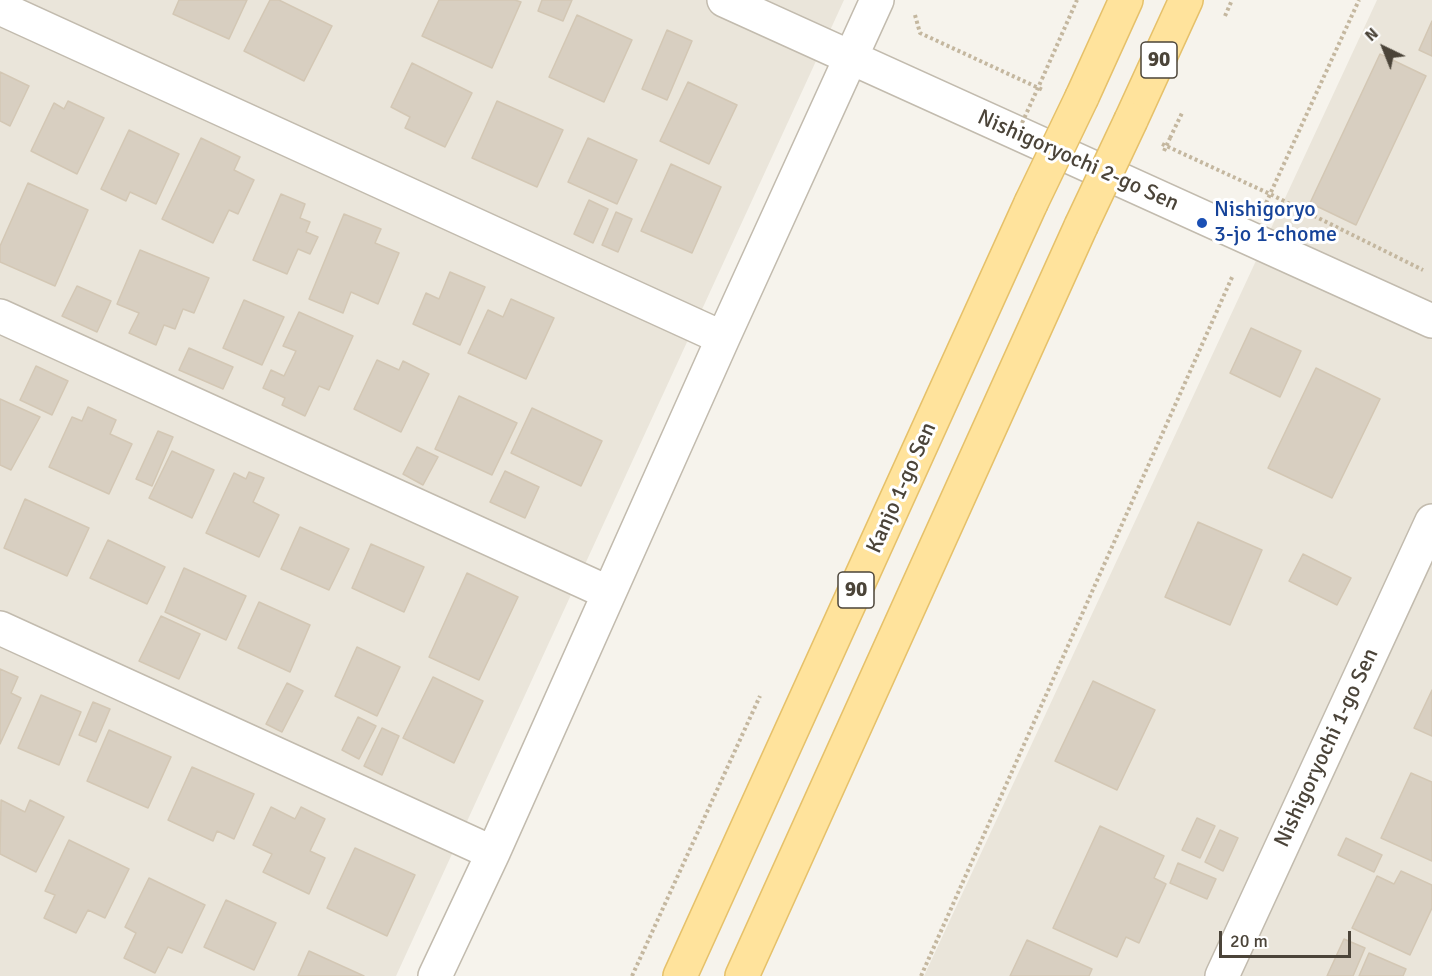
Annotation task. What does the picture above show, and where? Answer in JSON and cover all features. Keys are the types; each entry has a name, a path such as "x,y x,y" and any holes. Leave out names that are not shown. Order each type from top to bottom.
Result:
{"main road":[{"name":"Kanjo 1-go Sen","path":"680,976 1031,203 1126,0"},
{"name":"90","path":"742,976 1081,226 1186,0"}],"street":[{"name":"Nishigoryochi 2-go Sen","path":"724,0 1432,321"},
{"path":"435,976 493,853 877,0"},
{"path":"0,8 723,338"},
{"path":"0,316 609,593"},
{"name":"Nishigoryochi 1-go Sen","path":"1222,976 1432,521"},
{"path":"0,628 493,853"}],"path":[{"path":"1042,79 1077,0"},
{"path":"921,976 1216,312 1359,0"}],"shaded area":[{"path":"0,0 844,0 396,976 0,976"},
{"path":"1377,0 1432,0 1432,976 924,976"}],"building":[{"path":"179,0 247,0 229,39 173,14"},
{"path":"270,0 279,0 332,26 304,81 244,51"},
{"path":"439,0 515,0 521,2 492,68 422,36"},
{"path":"542,0 572,0 563,21 538,11"},
{"path":"577,15 632,40 604,102 549,77"},
{"path":"1432,21 1432,56 1419,50"},
{"path":"667,30 692,41 667,100 642,89"},
{"path":"1380,54 1426,76 1356,225 1310,203"},
{"path":"412,63 472,93 445,147 405,128 410,117 391,107"},
{"path":"0,72 29,86 10,126 0,121"},
{"path":"688,82 737,105 709,164 660,141"},
{"path":"68,101 104,118 77,174 31,151 54,103 64,109"},
{"path":"497,101 563,130 537,187 472,158"},
{"path":"129,130 179,154 156,204 130,192 126,201 101,189"},
{"path":"201,138 240,157 234,170 254,180 238,214 229,210 213,243 162,219"},
{"path":"588,138 637,160 617,204 568,182"},
{"path":"671,164 721,187 692,253 641,231"},
{"path":"28,183 88,210 55,286 0,262 0,246"},
{"path":"281,194 305,204 300,218 310,222 306,232 318,237 310,254 298,249 287,274 253,260"},
{"path":"589,200 608,209 593,243 574,234"},
{"path":"616,212 632,219 618,252 602,245"},
{"path":"344,214 381,229 375,243 399,253 378,304 351,292 343,313 309,299"},
{"path":"140,250 209,278 194,313 183,309 175,329 164,325 156,345 129,333 139,313 117,304"},
{"path":"450,272 485,287 460,345 413,324 426,293 439,299"},
{"path":"77,286 111,301 97,332 62,316"},
{"path":"511,299 554,318 526,379 468,353 488,310 503,317"},
{"path":"244,300 284,317 262,365 223,348"},
{"path":"299,312 353,336 329,390 319,386 305,416 282,405 285,398 263,388 271,370 284,376 296,351 283,346"},
{"path":"1251,328 1301,351 1280,397 1230,373"},
{"path":"189,348 233,367 223,389 179,370"},
{"path":"377,360 399,370 403,361 429,374 401,432 354,409"},
{"path":"36,366 68,381 52,415 20,400"},
{"path":"1316,368 1380,399 1332,498 1268,468"},
{"path":"459,396 517,423 492,475 435,449"},
{"path":"0,399 40,417 11,470 0,465"},
{"path":"88,407 116,420 110,434 132,444 109,494 49,467 72,417 82,421"},
{"path":"532,408 602,441 581,486 511,453"},
{"path":"158,431 173,437 152,486 136,479"},
{"path":"417,447 438,457 423,485 403,474"},
{"path":"172,451 214,470 192,518 149,498"},
{"path":"505,471 539,487 525,518 490,502"},
{"path":"249,472 264,478 253,502 279,515 259,557 206,533 234,473 246,479"},
{"path":"25,499 89,528 67,576 4,548"},
{"path":"1198,522 1262,550 1230,625 1165,597"},
{"path":"300,527 349,549 329,590 281,569"},
{"path":"108,540 165,567 147,604 90,578"},
{"path":"371,544 424,567 404,612 352,588"},
{"path":"1303,554 1351,578 1337,605 1289,581"},
{"path":"184,568 246,596 226,640 165,612"},
{"path":"467,573 518,597 479,680 429,657"},
{"path":"259,602 310,625 290,672 238,648"},
{"path":"161,616 200,634 179,679 139,661"},
{"path":"357,647 400,667 377,716 335,696"},
{"path":"0,669 18,677 11,693 21,698 0,744"},
{"path":"433,677 483,701 454,763 403,738"},
{"path":"1093,681 1155,710 1117,790 1055,761"},
{"path":"287,683 303,691 282,732 266,724"},
{"path":"1432,690 1432,736 1414,728"},
{"path":"41,695 81,712 59,765 18,748"},
{"path":"93,702 110,709 96,742 79,735"},
{"path":"358,717 376,726 359,759 342,750"},
{"path":"382,728 399,736 382,775 364,766"},
{"path":"109,730 171,757 148,808 87,781"},
{"path":"192,767 254,794 234,839 217,831 213,841 168,820"},
{"path":"1411,773 1432,782 1432,861 1381,838"},
{"path":"1,800 25,812 30,800 64,817 36,872 0,854"},
{"path":"271,807 295,819 301,807 325,819 310,851 325,858 309,894 263,872 272,854 253,845"},
{"path":"1197,818 1215,826 1200,858 1182,850"},
{"path":"1100,826 1164,856 1154,878 1166,884 1139,943 1126,937 1117,957 1053,928"},
{"path":"1220,830 1238,838 1223,871 1205,862"},
{"path":"1346,838 1382,855 1374,872 1338,855"},
{"path":"69,840 129,869 105,918 88,910 76,933 44,918 55,895 45,891"},
{"path":"355,848 415,875 387,936 327,908"},
{"path":"1178,863 1216,879 1207,899 1170,883"},
{"path":"1401,871 1432,885 1432,908 1410,955 1352,928 1377,876 1394,884"},
{"path":"149,878 205,905 182,953 168,947 155,973 124,958 136,933 125,927"},
{"path":"226,900 276,923 254,970 204,947"},
{"path":"1344,939 1365,948 1353,976 1327,976"},
{"path":"1027,940 1092,969 1089,976 1010,976"},
{"path":"309,951 364,976 298,976"},
{"path":"1369,953 1406,969 1403,976 1359,976"}],"place":[{"name":"Nishigoryo 3-jo 1-chome","path":"1202,223"}]}
